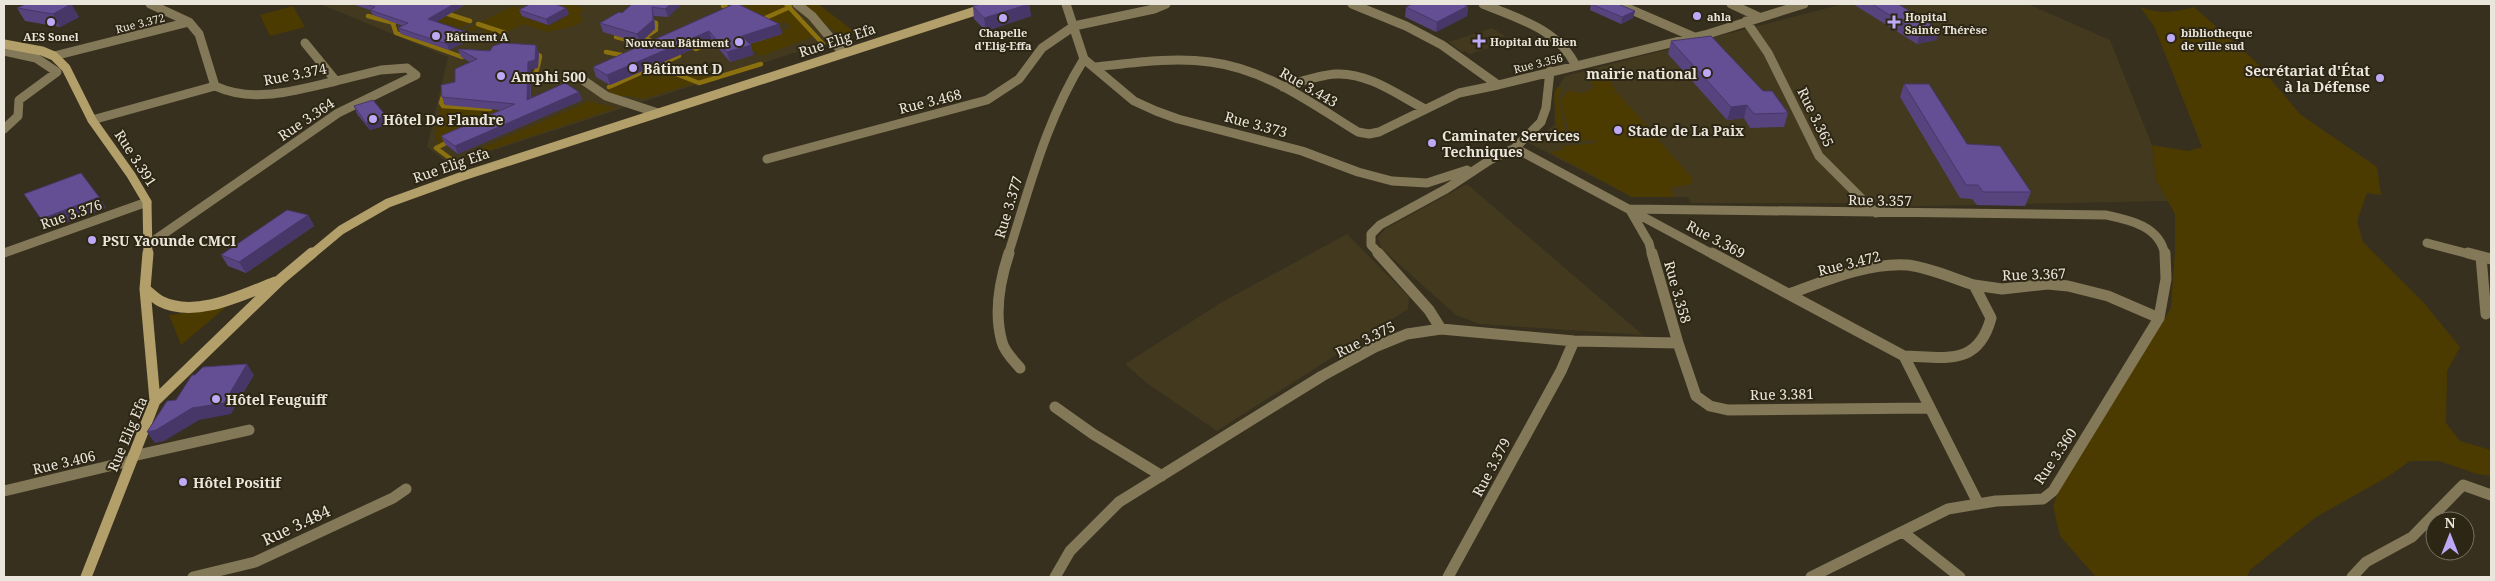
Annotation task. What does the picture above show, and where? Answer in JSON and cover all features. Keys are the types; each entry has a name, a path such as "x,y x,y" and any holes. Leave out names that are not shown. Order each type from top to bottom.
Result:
{"main road":[{"name":"Rue Elig Efa","path":"86,577 155,401 281,279 341,230 388,203 460,177 997,4"},
{"path":"4,44 42,51 54,56"},
{"name":"Rue 3.391","path":"54,56 66,68 92,120 131,175 147,202 149,244 146,289 155,401"},
{"path":"146,289 160,302 173,306 198,306 220,303 281,279"}],"street":[{"name":"Rue 3.372","path":"150,4 189,22"},
{"path":"797,4 812,16 843,53"},
{"path":"1066,4 1084,59"},
{"path":"1074,26 1154,9 1166,4"},
{"name":"Rue 3.356","path":"1352,4 1406,26 1442,45 1498,85 1694,37 1804,4"},
{"path":"1483,4 1540,29 1558,40 1572,52 1576,66"},
{"path":"1618,4 1694,37"},
{"path":"1730,4 1759,17"},
{"name":"Rue 3.365","path":"1746,21 1768,53 1819,156 1876,213"},
{"name":"Rue 3.372","path":"54,56 189,22"},
{"path":"92,120 215,86 200,34 189,22"},
{"name":"Rue 3.468","path":"767,159 987,100 1018,79 1042,48 1074,26"},
{"name":"Rue 3.374","path":"215,86 226,93 246,96 264,95 336,81 305,44"},
{"path":"4,52 36,58 57,72 19,100 18,116 4,129"},
{"name":"Rue 3.373","path":"1084,59 1134,102 1178,119 1302,151 1358,172 1392,180 1427,183 1444,180 1490,160"},
{"name":"Rue 3.377","path":"1020,368 1002,344 998,313 1003,271 1050,123 1068,85 1084,59"},
{"name":"Rue 3.443","path":"1095,67 1191,60 1226,64 1284,87 1358,132 1369,134 1379,132 1459,93 1498,85"},
{"name":"Rue 3.364","path":"149,244 338,113 416,75 407,68 381,70 336,81"},
{"path":"1442,329 1429,310 1371,246 1371,234 1380,225 1446,189 1490,160 1514,148 1541,122 1546,108 1550,71"},
{"path":"1284,87 1334,74 1346,74 1360,78 1426,109"},
{"path":"583,80 606,96 658,113"},
{"name":"Rue 3.369","path":"1514,148 1904,356"},
{"name":"Rue 3.376","path":"4,253 147,202"},
{"name":"Rue 3.357","path":"1629,209 2097,215 2129,218"},
{"name":"Rue 3.358","path":"1442,329 1574,341 1678,343 1649,244 1629,209"},
{"name":"Rue 3.360","path":"1811,577 1948,510 1978,503 2042,499 2053,490 2159,318 2166,286 2168,256 2164,244 2146,227 2129,218"},
{"path":"2427,243 2486,258 2486,314"},
{"name":"Rue 3.472","path":"1789,294 1879,268 1900,265 1919,268 1974,285"},
{"name":"Rue 3.367","path":"1974,285 1992,289 2013,289 2052,284 2078,287 2106,296 2159,318"},
{"path":"1974,285 1991,318 1987,334 1971,352 1938,357 1904,356 1928,408 1978,503"},
{"name":"Rue 3.375","path":"1055,577 1070,551 1119,502 1322,376 1375,347 1407,334 1442,329"},
{"name":"Rue 3.379","path":"1448,577 1560,371 1574,341"},
{"name":"Rue 3.381","path":"1678,343 1696,396 1710,406 1728,410 1928,408"},
{"path":"1055,407 1093,434 1162,476"},
{"name":"Rue 3.406","path":"4,491 249,430"},
{"path":"2352,577 2366,562 2412,537 2463,485 2491,496"},
{"name":"Rue 3.484","path":"193,577 255,562 393,498 406,489"},
{"path":"1903,532 1960,577"}],"shaded area":[{"path":"320,4 818,4 856,33 450,164 427,147 448,57"},
{"path":"554,4 571,4 585,9 579,13 583,20 577,25 547,32 523,24 489,41 476,37 485,31 478,28 473,31 467,29 513,6 531,12 522,17 549,26 570,15 546,7"},
{"path":"726,4 787,5 762,20 788,8 815,36 761,56 747,45 785,33 783,30 791,27 786,22 712,43 758,22 723,6"},
{"path":"802,4 818,4 856,33 849,36 846,33 839,35"},
{"path":"1843,4 2028,4 2110,40 2152,145 2156,180 2168,201 1882,207 1879,203 1691,203 1688,197 1632,197 1529,143 1555,125 1554,94 1565,76"},
{"path":"293,6 305,27 270,36 260,15"},
{"path":"2140,7 2167,12 2194,7 2254,60 2301,115 2377,167 2381,195 2367,193 2357,221 2363,242 2423,302 2460,347 2447,371 2446,423 2460,441 2491,450 2491,476 2477,474 2439,461 2410,461 2389,476 2316,517 2250,570 2247,577 2096,577 2060,536 2053,506 2067,469 2101,420 2171,308 2175,251 2175,214 2156,180 2152,145 2188,151 2202,147 2154,26"},
{"path":"448,11 475,20 460,28 431,19"},
{"name":"Hopital du Bien","path":"1492,28 1505,36 1495,40 1501,44 1470,54 1465,51 1462,52 1449,42 1457,39 1462,42 1458,39"},
{"path":"685,68 712,78 643,99 628,96 611,96 608,90 645,75"},
{"path":"1595,76 1609,79 1616,91 1604,94 1617,92 1692,178 1691,184 1670,188 1674,197 1632,197 1550,152 1564,150 1561,146 1596,143 1594,140 1572,142 1560,100 1566,93 1572,90 1581,93 1594,87 1590,79"},
{"path":"1557,87 1562,89 1558,97 1567,140 1558,142 1554,96"},
{"path":"523,97 535,103 439,145 435,135 441,103 465,109 496,110"},
{"path":"589,101 616,108 466,158 461,157"},
{"path":"1467,184 1643,335 1479,324 1456,315 1381,248 1378,237 1385,229"},
{"path":"1347,234 1409,297 1408,309 1217,431 1148,384 1125,364 1222,302"},
{"path":"226,307 181,345 169,315"}],"building":[{"path":"26,4 71,4 53,14 17,8"},
{"path":"366,4 454,4 428,19 469,33 447,44 398,28 408,23 370,10 375,7"},
{"path":"530,4 555,4 566,8 546,19 519,10"},
{"path":"632,4 671,4 665,9 652,7 653,20 637,34 600,23 619,12 622,13"},
{"path":"734,4 738,4 779,24 742,36 751,45 727,52 709,31 607,75 593,67"},
{"path":"981,4 1029,4 984,18 973,6"},
{"path":"1413,4 1462,4 1468,6 1437,22 1406,7"},
{"path":"1591,4 1618,4 1635,11 1622,17"},
{"path":"1872,4 1898,4 1940,30 1920,34"},
{"path":"1711,36 1763,91 1772,91 1788,113 1754,114 1747,105 1731,107 1671,41"},
{"path":"503,43 536,45 535,60 528,62 527,100 565,83 579,92 455,146 441,136 515,104 442,97 441,85 455,82 455,69 477,59 458,49 490,51 493,46"},
{"path":"1904,84 1929,84 1967,144 2000,146 2031,192 1983,192 1978,185 1966,185"},
{"path":"373,100 386,116 366,123 354,106"},
{"path":"81,173 99,197 41,219 24,194"},
{"path":"287,210 308,215 239,262 221,255"},
{"path":"247,364 224,403 192,408 156,430 147,432 167,401 176,400 192,375 195,375 203,367"}],"waterway":[{"path":"726,4 723,6 730,10"},
{"path":"786,4 789,7"},
{"path":"761,20 789,7"},
{"path":"789,7 823,44"},
{"path":"445,13 470,21"},
{"path":"368,16 394,23"},
{"path":"644,38 656,30 656,23 650,21"},
{"path":"393,24 396,33 462,57"},
{"path":"478,24 505,33"},
{"path":"616,37 628,40 636,39"},
{"path":"646,38 656,44"},
{"path":"691,46 696,49 717,39"},
{"path":"526,84 536,72 540,56 533,52"},
{"path":"606,52 626,56"},
{"path":"656,66 679,56 673,52"},
{"path":"656,66 699,83 761,64"},
{"path":"609,87 656,66"},
{"path":"444,93 441,103 443,106 490,109"},
{"path":"450,141 436,148 455,162"}],"place":[{"name":"ahla","path":"1697,16"},
{"name":"Chapelle d'Elig-Effa","path":"1003,18"},
{"name":"AES Sonel","path":"51,22"},
{"name":"Hopital Sainte Thérèse","path":"1894,22"},
{"name":"Bâtiment A","path":"436,36"},
{"name":"bibliotheque de ville sud","path":"2171,38"},
{"name":"Hopital du Bien","path":"1479,41"},
{"name":"Nouveau Bâtiment","path":"739,42"},
{"name":"Bâtiment D","path":"633,68"},
{"name":"mairie national","path":"1707,73"},
{"name":"Amphi 500","path":"501,76"},
{"name":"Secrétariat d'État à la Défense","path":"2380,78"},
{"name":"Hôtel De Flandre","path":"373,119"},
{"name":"Stade de La Paix","path":"1618,130"},
{"name":"Caminater Services Techniques","path":"1432,143"},
{"name":"PSU Yaounde CMCI","path":"92,240"},
{"name":"Hôtel Feuguiff","path":"216,399"},
{"name":"Hôtel Positif","path":"183,482"}]}
